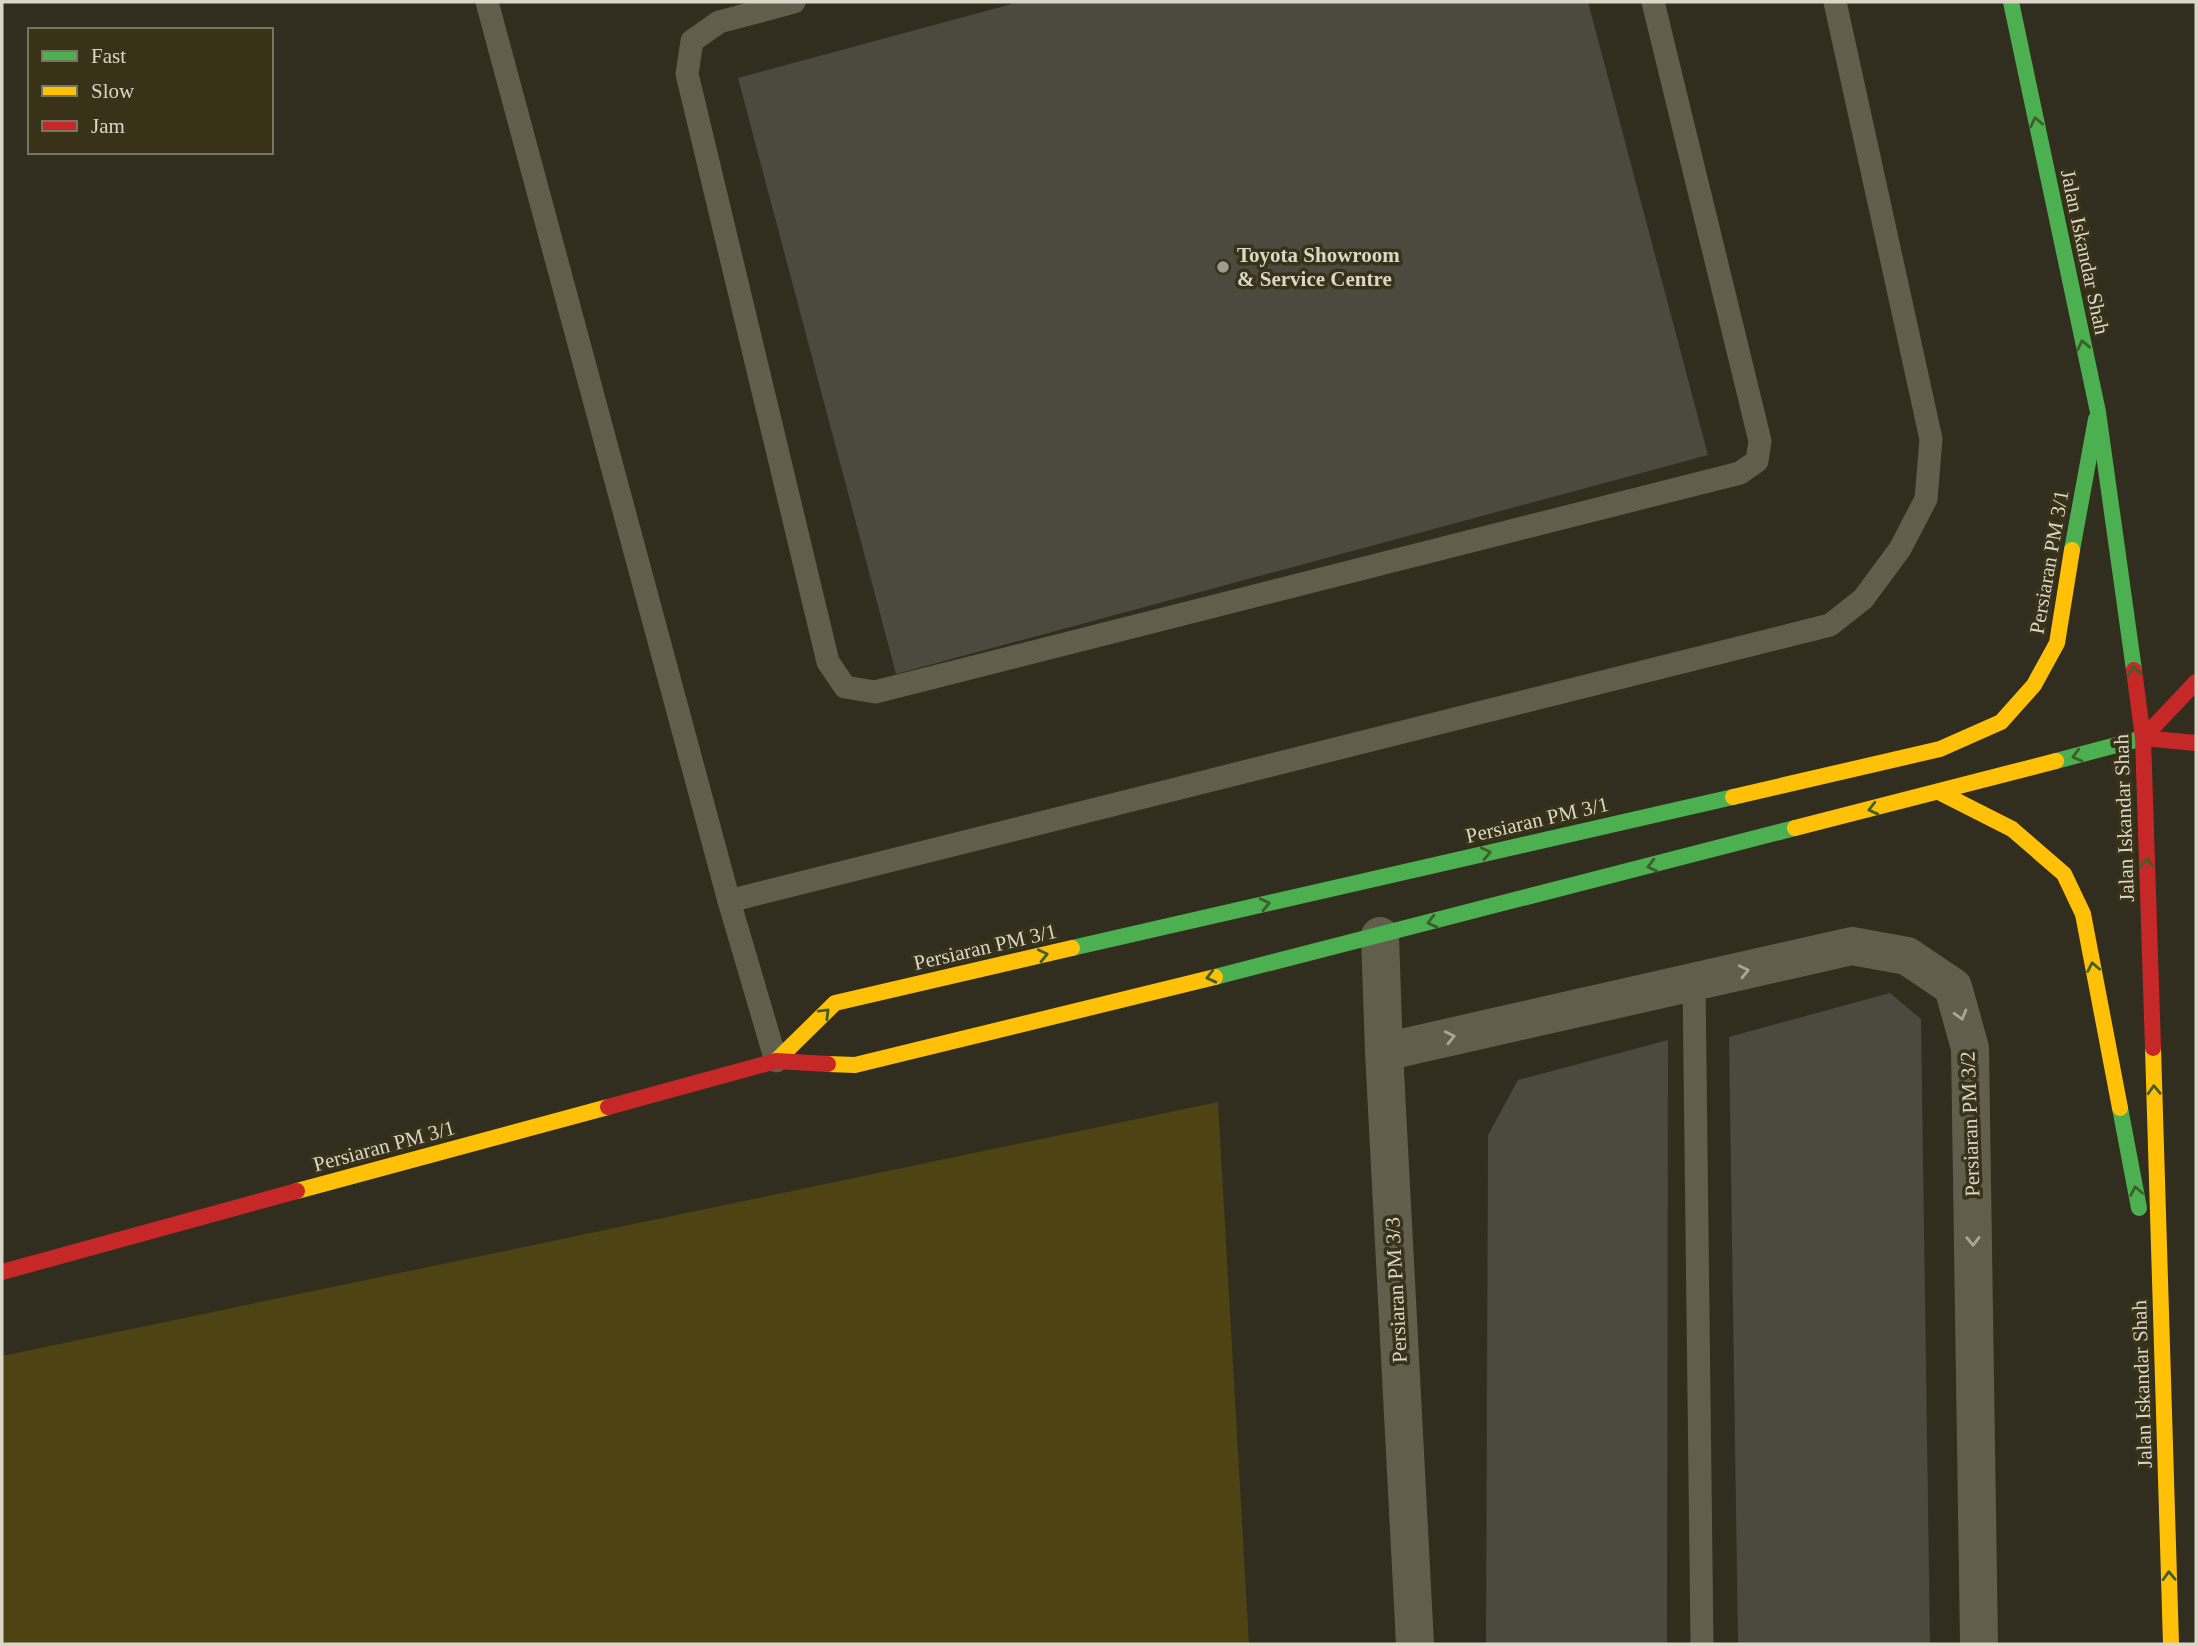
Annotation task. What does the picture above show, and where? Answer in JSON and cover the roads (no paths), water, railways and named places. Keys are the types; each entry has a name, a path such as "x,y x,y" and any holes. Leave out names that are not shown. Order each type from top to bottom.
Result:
{"street":[{"name":"Jalan Iskandar Shah","path":"2011,2 2098,412 2143,738 2171,1644"},
{"name":"Persiaran PM 3/1","path":"776,1061 835,1003 1940,749 2001,722 2034,685 2057,643 2098,412"},
{"path":"2143,738 2196,682"},
{"name":"Persiaran PM 3/1","path":"2,1272 776,1061 855,1065 1380,936 2143,738"},
{"path":"2143,738 2196,743"},
{"path":"1939,792 2011,829 2064,874 2083,914 2162,1330"},
{"name":"Persiaran PM 3/3","path":"1380,936 1415,1644"},
{"name":"Persiaran PM 3/2","path":"1384,1052 1852,946 1907,956 1953,987 1970,1048 1979,1644"}],"lane":[{"path":"487,2 729,901 776,1061"},
{"path":"794,2 719,22 692,41 687,74 828,662 845,687 875,692 1740,473 1757,461 1760,442 1653,2"},
{"path":"729,901 1830,625 1863,599 1900,549 1926,499 1931,439 1835,2"},
{"path":"1694,982 1702,1644"}],"place":[{"name":"Toyota Showroom & Service Centre","path":"1223,267"}]}
